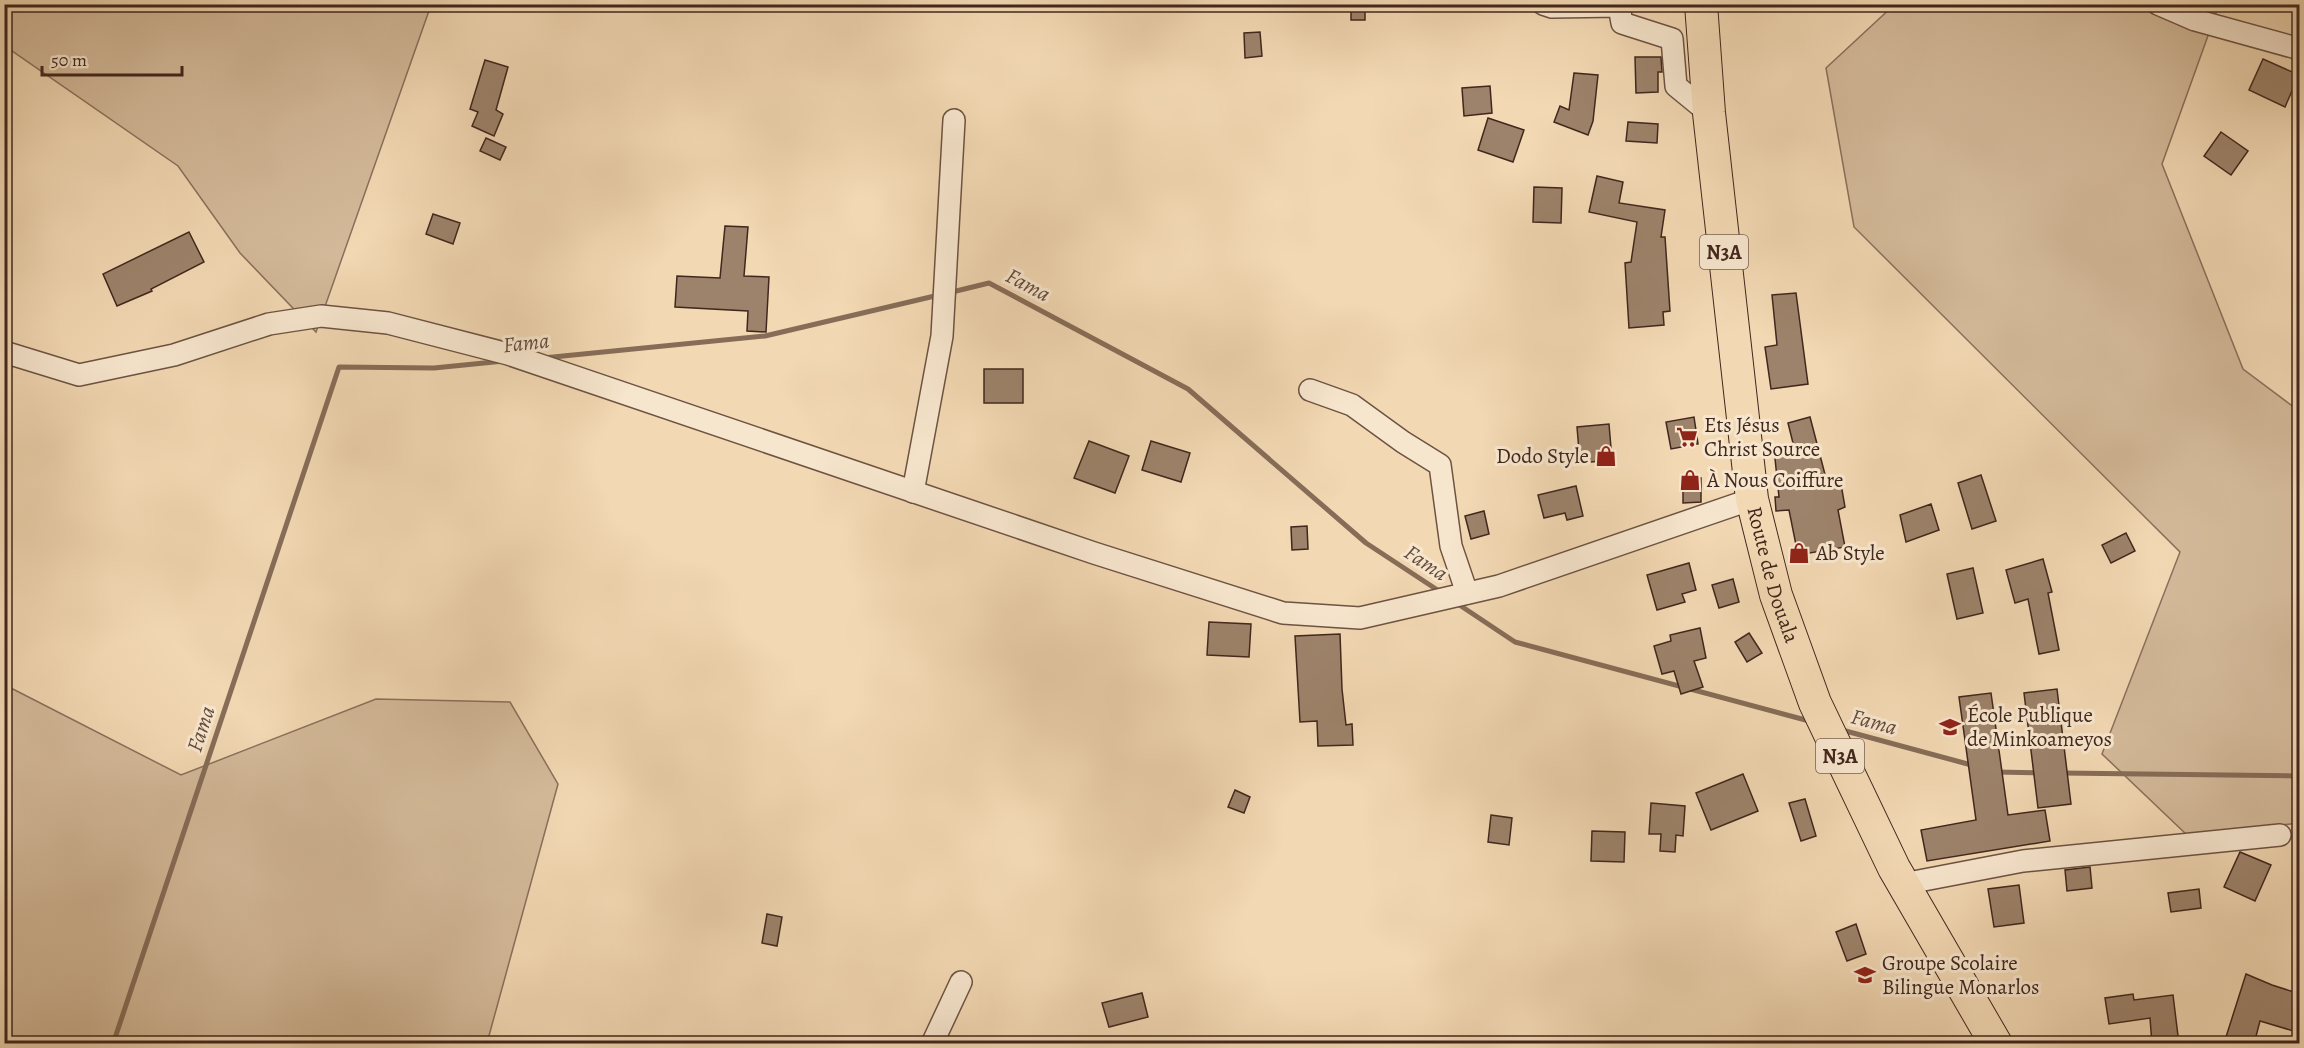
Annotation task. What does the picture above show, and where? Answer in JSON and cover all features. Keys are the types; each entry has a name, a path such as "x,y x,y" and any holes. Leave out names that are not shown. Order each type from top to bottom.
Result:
{"highway":[{"name":"Route de Douala","path":"1701,4 1709,113 1752,499 1776,595 1815,703 1903,884 1970,995 1996,1044"}],"street":[{"path":"1543,4 1552,7 1619,6 1622,23 1672,39 1676,86 1709,113"},
{"path":"2158,4 2195,20 2300,49"},
{"path":"912,492 942,336 954,120"},
{"path":"4,352 79,375 174,355 269,324 321,316 388,323 508,354 912,492 1283,614 1360,618 1499,586 1752,499"},
{"path":"1310,390 1352,405 1403,442 1440,465 1451,546 1467,593"},
{"path":"1903,884 2023,861 2280,835"},
{"path":"932,1044 961,982"}],"shaded area":[{"path":"5,5 431,5 316,332 240,253 178,166 5,46"},
{"path":"1894,5 2219,5 2162,164 2243,369 2299,411 2299,823 2187,835 2102,754 2180,552 1854,227 1826,68"},
{"path":"5,685 181,775 376,699 510,702 558,784 487,1043 5,1043"}],"building":[{"path":"1351,4 1365,4 1365,20 1351,20"},
{"path":"1260,32 1262,56 1245,58 1244,33"},
{"path":"1635,57 1661,57 1662,72 1658,72 1658,92 1636,93"},
{"path":"2263,59 2299,75 2285,107 2249,90"},
{"path":"485,60 508,67 496,110 503,114 494,136 472,126 478,112 470,109"},
{"path":"1574,73 1598,75 1593,121 1588,135 1554,122 1560,106 1569,110"},
{"path":"1490,86 1492,113 1464,116 1462,88"},
{"path":"1488,118 1524,130 1513,162 1478,150"},
{"path":"1628,122 1658,124 1657,143 1626,141"},
{"path":"2221,132 2248,151 2231,175 2204,156"},
{"path":"486,138 506,147 500,160 480,151"},
{"path":"1597,176 1623,182 1619,203 1665,210 1661,237 1665,237 1670,311 1663,312 1664,325 1629,328 1625,263 1631,262 1637,222 1589,212"},
{"path":"1534,187 1562,188 1561,223 1533,222"},
{"path":"433,214 460,223 453,244 426,234"},
{"path":"725,226 748,227 744,276 769,277 766,332 747,331 748,311 675,307 677,276 720,278"},
{"path":"189,232 204,262 151,289 152,291 117,306 103,274"},
{"path":"1796,293 1808,384 1771,389 1765,347 1777,345 1772,295"},
{"path":"984,369 1023,369 1023,403 984,403"},
{"path":"1694,417 1698,444 1671,449 1666,422"},
{"path":"1810,417 1828,486 1841,484 1845,507 1838,510 1845,547 1798,555 1789,510 1776,511 1775,497 1779,497 1774,449 1794,447 1788,423"},
{"path":"1609,424 1612,460 1580,463 1577,427"},
{"path":"1089,441 1129,456 1115,493 1074,478"},
{"path":"1151,441 1190,453 1181,482 1142,470"},
{"path":"1981,475 1996,521 1972,529 1958,483"},
{"path":"1683,478 1701,478 1701,502 1683,503"},
{"path":"1576,486 1583,516 1567,520 1565,513 1544,518 1538,495"},
{"path":"1931,504 1939,530 1906,542 1900,515"},
{"path":"1484,511 1489,534 1471,539 1465,516"},
{"path":"1307,526 1308,549 1292,550 1291,527"},
{"path":"2126,533 2135,551 2111,563 2102,545"},
{"path":"2043,559 2052,592 2048,593 2059,650 2039,654 2028,599 2015,603 2006,570"},
{"path":"1689,563 1696,590 1682,594 1685,602 1657,610 1647,575"},
{"path":"1973,568 1983,613 1957,619 1947,574"},
{"path":"1733,579 1739,602 1719,608 1712,585"},
{"path":"1209,622 1251,624 1249,657 1207,655"},
{"path":"1700,628 1706,658 1694,661 1703,687 1681,694 1674,671 1662,674 1654,646 1671,641 1670,635"},
{"path":"1749,633 1762,653 1747,662 1735,642"},
{"path":"1340,634 1346,725 1352,724 1353,745 1318,746 1317,721 1300,722 1295,636"},
{"path":"2057,689 2071,804 2038,808 2024,693"},
{"path":"1991,693 2008,815 2045,810 2050,841 1927,861 1921,830 1976,820 1959,697"},
{"path":"1743,774 1758,811 1711,830 1696,793"},
{"path":"1235,790 1250,797 1244,813 1228,807"},
{"path":"1805,799 1816,836 1801,841 1789,803"},
{"path":"1651,803 1685,806 1683,836 1676,835 1675,852 1660,851 1661,834 1649,834"},
{"path":"1491,815 1512,818 1509,845 1488,842"},
{"path":"1592,831 1625,832 1624,862 1591,861"},
{"path":"2240,852 2271,865 2255,901 2224,887"},
{"path":"2090,867 2092,888 2067,891 2065,870"},
{"path":"2019,885 2024,923 1994,927 1988,889"},
{"path":"2199,889 2201,908 2171,912 2168,893"},
{"path":"767,914 782,917 777,946 762,943"},
{"path":"1856,924 1866,954 1847,961 1836,932"},
{"path":"2246,974 2300,994 2300,1033 2260,1021 2254,1044 2226,1037"},
{"path":"1142,993 1148,1017 1109,1027 1102,1003"},
{"path":"2133,994 2134,1000 2173,995 2179,1044 2152,1044 2150,1018 2109,1024 2105,998"}],"waterway":[{"name":"Fama","path":"948,293 989,283 1188,389 1366,543 1442,593"},
{"name":"Fama","path":"543,358 765,336 939,295"},
{"name":"Fama","path":"113,1044 339,367 434,368 504,361"},
{"name":"Fama","path":"1455,602 1515,642 1813,722"},
{"name":"Fama","path":"1842,730 1975,766"},
{"name":"Fama","path":"1995,772 2040,773"},
{"name":"Fama","path":"2061,773 2300,776"}],"place":[{"name":"Ets Jésus Christ Source","path":"1687,437"},
{"name":"Dodo Style","path":"1606,456"},
{"name":"À Nous Coiffure","path":"1690,480"},
{"name":"Ab Style","path":"1799,553"},
{"name":"École Publique de Minkoameyos","path":"1950,727"},
{"name":"Groupe Scolaire Bilingue Monarlos","path":"1865,975"}]}
